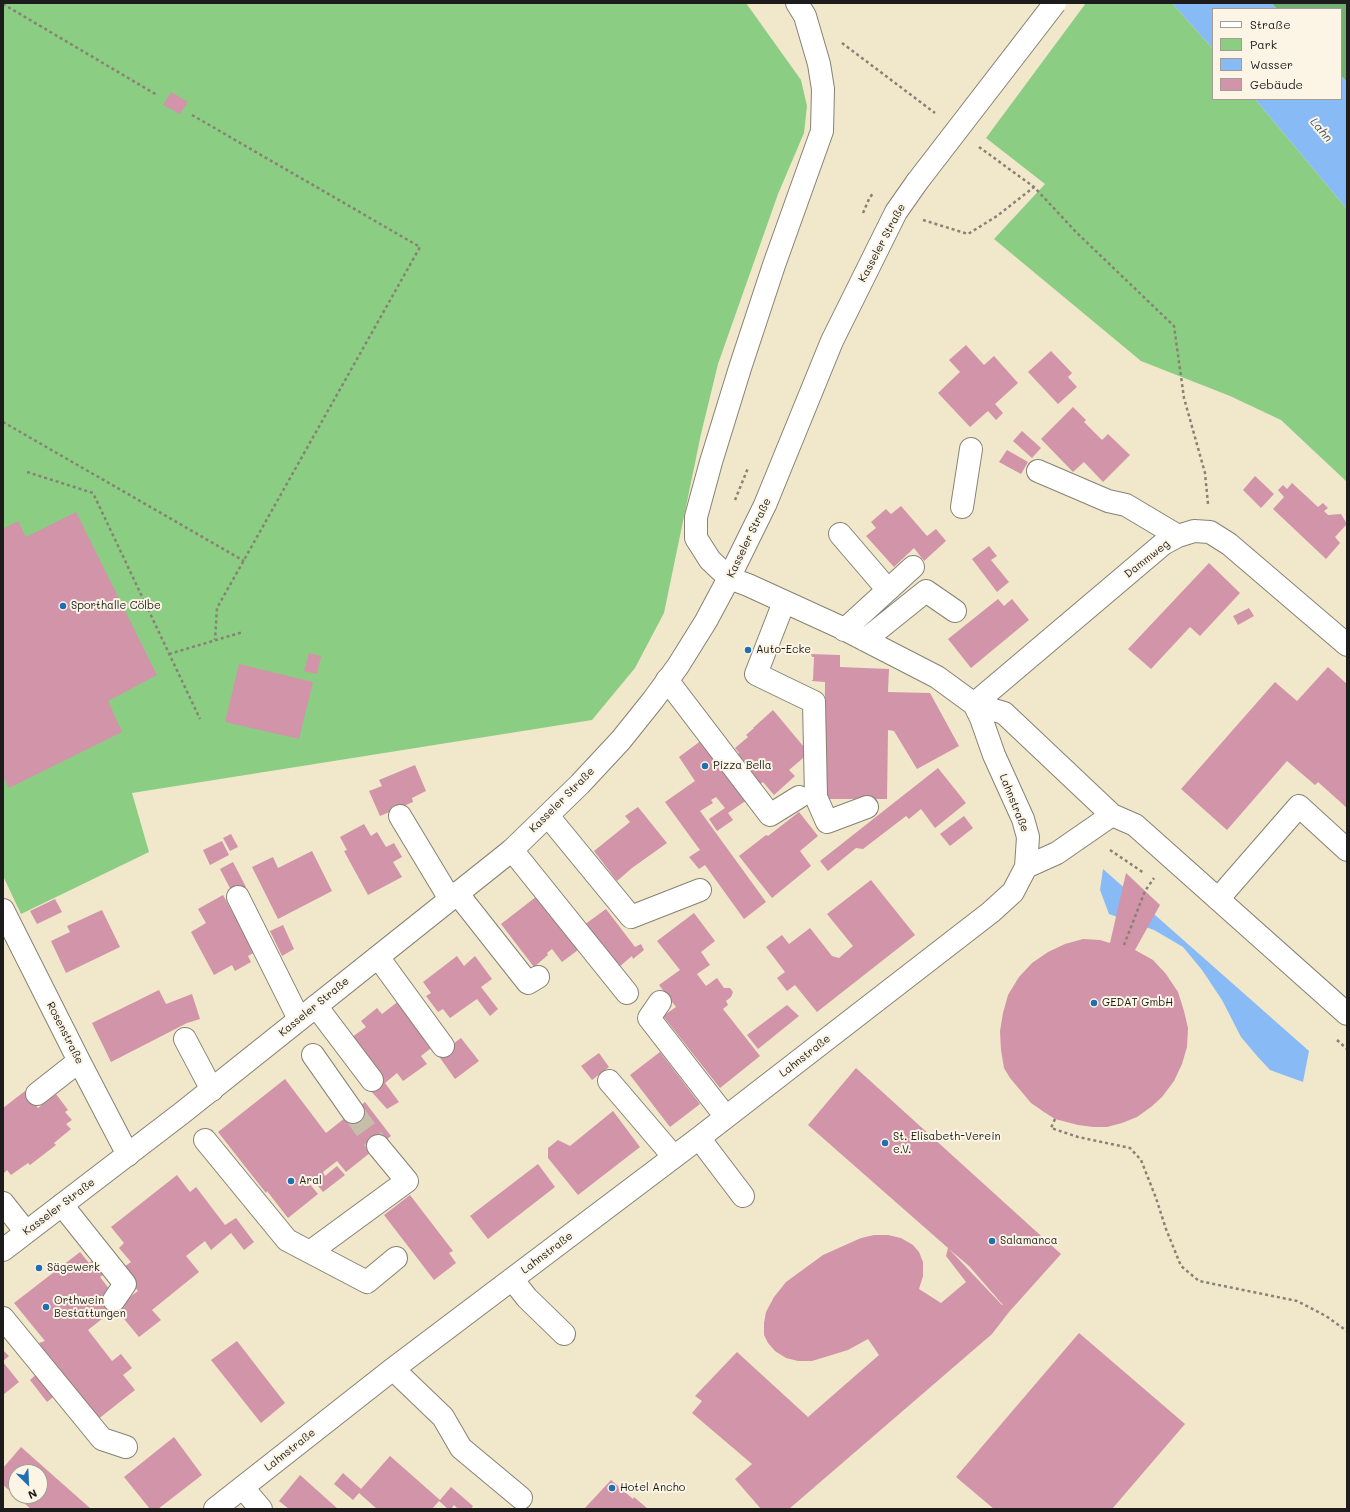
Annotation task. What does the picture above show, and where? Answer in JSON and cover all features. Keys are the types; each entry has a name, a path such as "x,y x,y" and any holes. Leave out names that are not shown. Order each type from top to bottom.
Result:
{"street":[{"name":"Kasseler Straße","path":"3,1250 212,1090 512,850 548,816 621,740 667,680 706,621 729,578 765,505 832,341 896,212 917,182 1055,3"},
{"path":"729,578 710,560 696,538 696,517 742,361 774,265 822,131 823,89 819,64 801,10"},
{"path":"962,507 971,449"},
{"path":"1038,471 1108,501 1126,505 1178,536"},
{"name":"Dammweg","path":"974,704 1163,544 1178,536 1194,531 1210,532"},
{"path":"1210,532 1228,544 1347,645"},
{"path":"840,534 888,590"},
{"path":"844,630 913,567"},
{"name":"Lahnstraße","path":"215,1509 393,1369 674,1158 991,912 1013,892 1026,867 1028,837 1023,819 994,755 982,718 974,704 937,677 844,630 748,585 729,578"},
{"path":"865,640 926,591 955,611"},
{"path":"784,602 756,674 814,702 816,797 827,822 867,807"},
{"path":"667,680 770,815 799,797"},
{"path":"974,704 1004,713 1112,815 1135,825 1347,1014"},
{"path":"1218,899 1299,806 1347,850"},
{"path":"1026,867 1057,853 1112,815"},
{"path":"400,816 454,896 528,983 538,977"},
{"path":"548,816 630,917 700,890"},
{"path":"512,850 627,993"},
{"path":"238,897 299,1019"},
{"name":"Rosenstraße","path":"3,910 128,1155"},
{"path":"382,953 447,1040"},
{"path":"660,1002 649,1018 726,1117"},
{"path":"316,1006 372,1080"},
{"path":"185,1038 212,1090"},
{"path":"313,1055 353,1112"},
{"path":"37,1094 79,1061"},
{"path":"609,1081 674,1158"},
{"path":"699,1138 743,1196"},
{"path":"205,1140 287,1240 367,1282 396,1258"},
{"path":"310,1252 407,1181 378,1146"},
{"path":"3,1203 26,1232"},
{"path":"62,1205 125,1284 114,1300"},
{"path":"512,1279 527,1298 564,1334"},
{"path":"3,1318 102,1439 126,1447"},
{"path":"393,1369 443,1417 461,1448 521,1498"},
{"path":"243,1488 261,1509"}],"path":[{"path":"3,4 157,95"},
{"path":"801,10 940,116"},
{"path":"192,115 420,247 217,608 215,640"},
{"path":"974,143 1034,187 1077,233 1174,326 1184,398 1206,473 1210,532"},
{"path":"896,212 968,234 997,216 1034,187"},
{"path":"862,213 869,199 878,188"},
{"path":"3,422 244,561"},
{"path":"734,502 749,466"},
{"path":"28,472 93,493 200,719"},
{"path":"169,654 243,632"},
{"path":"1106,847 1154,879"},
{"path":"1124,945 1145,891"},
{"path":"1055,1119 1051,1128 1078,1137 1130,1148 1141,1160 1181,1266 1199,1281 1297,1301 1326,1316 1347,1331"}],"green space":[{"path":"3,3 746,3 801,80 807,106 804,133 778,194 718,364 701,434 664,613 635,668 592,720 132,793 149,852 21,914 3,876"},
{"path":"1086,3 1172,3 1212,48 1212,100 1256,100 1347,209 1347,482 1281,420 1230,396 1141,361 994,239 1045,184 986,138"},
{"path":"1271,3 1347,3 1347,82 1342,77 1342,8 1276,8"}],"water":[{"path":"1172,3 1271,3 1276,8 1212,8 1212,48"},
{"name":"Lahn","path":"1342,77 1347,82 1347,209 1256,100 1342,100"},
{"path":"1103,869 1309,1051 1303,1082 1270,1070 1257,1056 1241,1037 1222,1000 1202,970 1183,947 1154,930 1109,914 1100,890"}],"building":[{"path":"171,92 188,102 180,114 163,105"},
{"path":"966,345 984,365 994,356 1018,383 995,404 1003,413 996,420 988,411 970,427 938,393 960,372 949,360"},
{"path":"1051,351 1072,373 1068,377 1077,387 1058,404 1028,372"},
{"path":"1073,407 1086,420 1084,422 1102,440 1108,434 1130,455 1103,482 1084,462 1073,472 1041,439"},
{"path":"1022,431 1041,448 1032,458 1013,441"},
{"path":"1007,450 1028,462 1021,474 999,462"},
{"path":"1255,476 1274,494 1261,508 1243,490"},
{"path":"1292,483 1318,507 1323,503 1328,508 1324,511 1328,515 1341,514 1347,524 1335,537 1340,543 1326,559 1273,509 1284,497 1278,490 1283,485 1287,489"},
{"path":"901,506 927,536 936,529 946,541 924,561 914,548 894,567 866,536 876,528 871,522 886,509 891,514"},
{"name":"Sporthalle Cölbe","path":"76,512 157,675 108,701 122,732 9,788 3,777 3,529 18,521 26,537"},
{"path":"989,546 997,556 991,560 1009,582 997,592 972,559"},
{"path":"1209,563 1240,593 1200,636 1190,627 1151,669 1128,649"},
{"path":"998,599 1004,606 1012,599 1029,620 971,668 948,639"},
{"path":"1249,608 1254,616 1238,625 1233,616"},
{"path":"309,653 321,656 317,674 304,671"},
{"path":"811,654 840,655 840,667 889,669 888,692 930,693 959,746 917,769 894,731 888,730 887,799 824,799 825,682 812,681 814,657 812,657"},
{"path":"239,664 313,682 299,739 225,722"},
{"path":"1328,667 1347,684 1347,808 1318,782 1315,785 1287,761 1227,830 1181,789 1275,682 1297,701"},
{"path":"773,710 809,753 789,770 795,776 774,795 763,782 760,784 736,756 739,753 735,748 748,737 746,735 753,728"},
{"path":"702,740 747,800 728,813 733,820 717,831 709,819 725,808 716,797 711,800 713,803 700,811 766,902 744,919 705,865 699,869 689,857 700,850 665,802 695,781 679,757"},
{"path":"415,765 426,791 412,798 413,802 380,816 369,791 382,786 379,780"},
{"path":"938,768 966,803 935,828 921,809 909,819 906,816 863,849 856,848 828,871 820,861"},
{"path":"638,807 667,843 632,868 617,881 594,851 630,822 625,816"},
{"path":"799,812 818,836 800,851 811,866 772,898 739,856"},
{"path":"964,816 973,828 950,846 940,834"},
{"path":"364,824 371,836 377,832 386,847 394,843 402,857 393,862 402,877 368,895 344,851 347,850 340,837"},
{"path":"231,834 238,847 230,851 223,838"},
{"path":"222,841 229,855 210,865 203,850"},
{"path":"312,851 332,891 278,919 252,867 273,857 278,868"},
{"path":"233,862 246,887 233,894 220,869"},
{"name":"GEDAT GmbH","path":"1126,873 1160,905 1135,950 1153,960 1166,974 1178,992 1188,1028 1187,1047 1182,1064 1174,1081 1162,1097 1151,1107 1137,1117 1107,1127 1078,1125 1055,1119 1044,1112 1031,1103 1010,1078 1004,1068 1001,1050 1000,1031 1003,1013 1008,995 1019,977 1032,963 1048,952 1065,944 1083,939 1100,940 1110,943"},
{"path":"871,880 915,935 817,1012 795,985 787,991 777,978 785,972 766,947 782,935 789,944 810,928 832,956 839,958 853,946 827,914"},
{"path":"541,893 582,947 562,962 552,949 547,953 548,955 534,967 501,924"},
{"path":"223,895 255,952 248,956 251,962 235,971 232,965 214,975 191,932 206,923 198,909"},
{"path":"55,899 62,912 37,924 30,911"},
{"path":"606,909 635,947 641,944 644,950 633,959 632,956 619,967 584,925"},
{"path":"102,910 120,947 66,973 51,941 70,932 67,926"},
{"path":"694,913 715,941 701,952 710,965 697,974 706,986 717,978 724,988 730,988 733,992 731,997 726,1001 728,1005 723,1009 760,1056 720,1088 663,1016 676,1007 659,985 680,970 657,941"},
{"path":"283,925 294,949 282,956 270,931"},
{"path":"457,956 464,966 475,956 492,979 481,987 498,1009 490,1016 477,999 450,1018 443,1009 438,1012 426,996 431,993 423,982"},
{"path":"159,990 166,1004 192,994 200,1019 187,1023 111,1062 92,1023"},
{"path":"400,1000 435,1045 421,1056 427,1064 403,1081 397,1073 385,1083 399,1102 387,1109 370,1090 348,1040 366,1027 361,1021 377,1008 382,1014"},
{"path":"787,1005 799,1016 758,1049 747,1035"},
{"path":"461,1038 479,1061 455,1079 438,1055"},
{"path":"660,1052 700,1104 670,1127 630,1075"},
{"path":"599,1053 609,1067 592,1080 581,1066"},
{"path":"856,1068 1061,1254 1009,1312 992,1334 789,1509 761,1509 735,1479 752,1464 692,1413 702,1401 695,1396 737,1352 808,1417 879,1355 868,1339 848,1350 812,1361 798,1361 786,1358 775,1351 768,1343 764,1335 764,1323 766,1312 774,1297 786,1282 823,1255 861,1238 874,1235 888,1235 901,1238 913,1245 919,1252 923,1262 923,1276 919,1289 941,1303 966,1282 946,1256 948,1248 808,1125","holes":["949,1249 969,1266 1003,1305"]},
{"path":"285,1079 326,1133 365,1102 391,1136 346,1172 337,1161 323,1172 325,1176 337,1166 345,1175 323,1192 313,1180 309,1183 318,1194 288,1218 267,1191 266,1193 218,1132"},
{"path":"25,1091 38,1108 56,1094 68,1110 65,1112 72,1120 66,1124 71,1129 54,1143 56,1145 30,1165 28,1163 11,1175 7,1170 3,1174 3,1108"},
{"path":"613,1111 640,1147 578,1195 548,1158 548,1148 558,1140 570,1146"},
{"path":"538,1164 555,1187 488,1239 470,1216"},
{"path":"177,1175 190,1192 196,1187 225,1225 236,1218 254,1242 244,1250 231,1233 211,1250 205,1241 186,1256 199,1272 152,1310 161,1320 139,1337 115,1308 138,1291 121,1269 131,1262 119,1248 124,1243 111,1227"},
{"path":"410,1195 453,1251 449,1253 456,1263 434,1280 384,1215"},
{"path":"80,1252 89,1263 96,1258 107,1272 100,1277 110,1290 101,1297 112,1311 88,1330 112,1361 121,1354 132,1368 123,1375 135,1390 97,1420 52,1364 39,1343 45,1341 14,1303"},
{"path":"1079,1333 1185,1424 1112,1509 994,1509 956,1477"},
{"path":"237,1341 285,1403 261,1423 211,1360"},
{"path":"3,1350 9,1356 3,1361"},
{"path":"3,1362 19,1382 3,1395"},
{"path":"40,1371 57,1394 47,1402 30,1380"},
{"path":"174,1437 202,1475 158,1509 150,1509 124,1477"},
{"path":"21,1447 40,1464 8,1464 8,1489 3,1485 3,1468"},
{"path":"390,1456 440,1500 451,1487 473,1506 471,1509 458,1509 454,1505 451,1509 448,1509 439,1501 432,1509 377,1509 359,1493 353,1500 334,1484 343,1473 361,1489"},
{"path":"48,1471 91,1509 31,1509 25,1504 48,1504"},
{"path":"300,1475 338,1509 289,1509 279,1501"},
{"name":"Hotel Ancho","path":"611,1480 633,1499 634,1497 648,1509 584,1509"}],"tunnel":[{"path":"353,1112 378,1146"}],"place":[{"name":"Sporthalle Cölbe","path":"63,606"},
{"name":"Auto-Ecke","path":"748,650"},
{"name":"Pizza Bella","path":"705,766"},
{"name":"GEDAT GmbH","path":"1094,1003"},
{"name":"St. Elisabeth-Verein e.V.","path":"885,1143"},
{"name":"Aral","path":"291,1181"},
{"name":"Salamanca","path":"992,1241"},
{"name":"Sägewerk","path":"39,1268"},
{"name":"Orthwein Bestattungen","path":"46,1307"},
{"name":"Hotel Ancho","path":"612,1488"}]}
